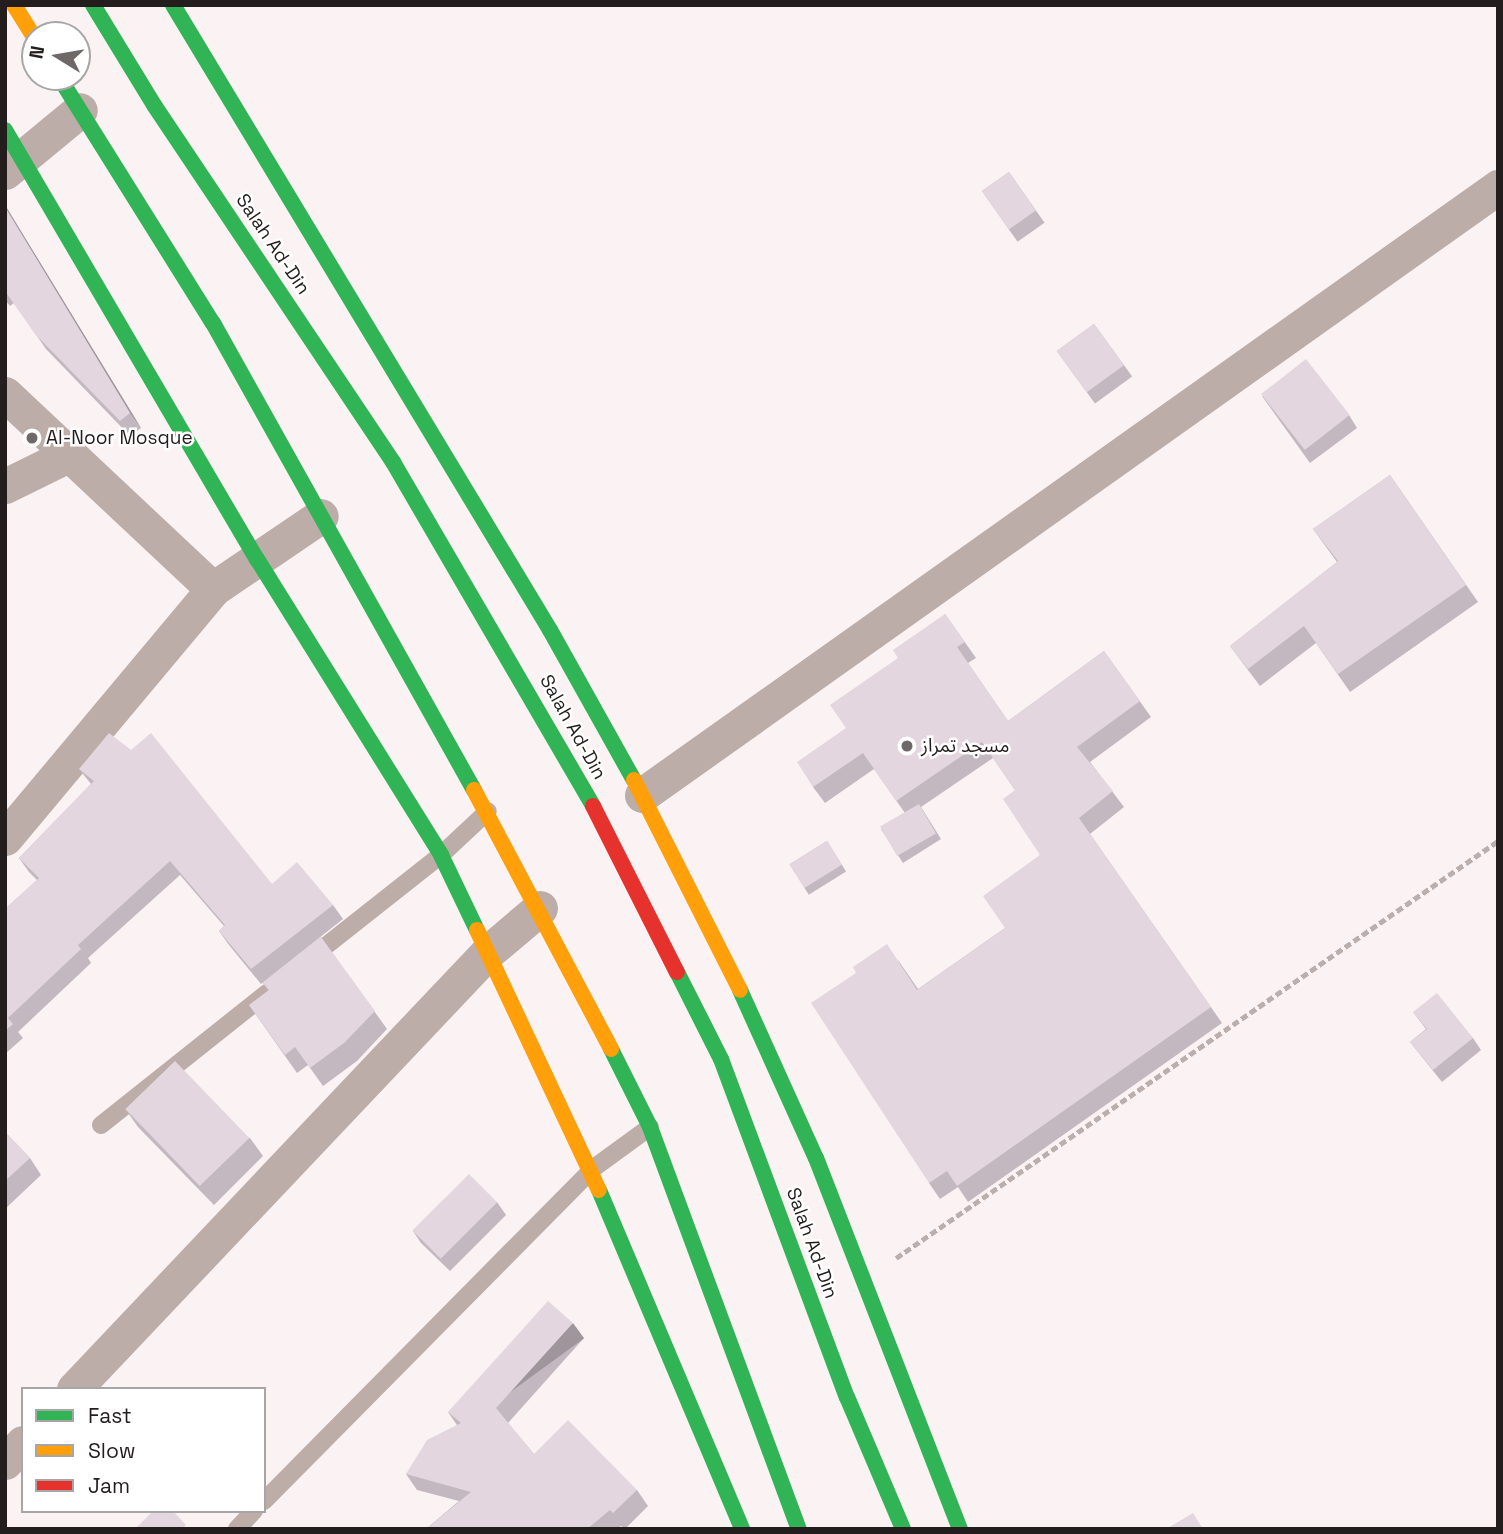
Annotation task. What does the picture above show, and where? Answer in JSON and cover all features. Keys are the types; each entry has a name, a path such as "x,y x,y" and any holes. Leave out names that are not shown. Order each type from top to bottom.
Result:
{"main road":[{"path":"14,5 24,21"},
{"name":"Salah Ad-Din","path":"93,5 154,105 393,462 566,753 721,1059 847,1397 903,1529"},
{"path":"173,5 543,618 642,795 721,949 816,1158 960,1529"},
{"path":"68,91 213,323 540,908 650,1127 799,1529"},
{"path":"11,153 257,559 441,855 591,1170 742,1529"}],"street":[{"path":"11,153 80,110"},
{"path":"642,795 1498,187"},
{"path":"5,394 213,589"},
{"path":"5,486 70,454"},
{"path":"5,838 213,589 321,516"},
{"path":"76,1387 488,951 540,908"},
{"path":"5,1462 21,1445"}],"lane":[{"path":"101,1125 441,855 488,811"},
{"path":"266,1499 591,1170 650,1127"},
{"path":"237,1529 252,1513"}],"path":[{"path":"864,1280 1498,841"}],"building":[{"path":"1009,172 1036,211 1009,229 982,191"},
{"path":"5,207 130,413 120,421 35,334 5,291"},
{"path":"1094,324 1124,365 1087,392 1057,351"},
{"path":"1306,359 1350,415 1305,450 1261,394"},
{"path":"1390,475 1466,585 1338,674 1304,626 1248,669 1230,646 1338,561 1313,529"},
{"path":"945,614 965,642 957,647 1008,721 1104,651 1140,701 1077,747 1113,791 1079,818 1211,1007 957,1186 947,1171 929,1183 811,1003 856,973 853,967 887,944 917,990 1005,928 983,896 1040,855 1003,799 1015,790 982,742 896,801 863,753 813,787 797,762 846,728 830,705 898,658 893,650"},
{"path":"109,733 131,750 151,733 272,884 297,862 333,905 251,969 219,931 225,925 170,861 78,945 81,949 8,1018 13,1024 5,1031 5,909 39,878 19,858 94,781 79,769"},
{"path":"919,804 936,833 897,856 880,827"},
{"path":"827,841 842,865 805,888 790,864"},
{"path":"321,937 375,1011 344,1043 310,1068 295,1047 285,1055 249,1005 269,990 263,983"},
{"path":"1437,993 1473,1038 1433,1070 1410,1042 1427,1029 1413,1012"},
{"path":"175,1061 249,1138 200,1186 125,1109"},
{"path":"5,1132 30,1158 5,1181"},
{"path":"469,1174 497,1202 441,1259 412,1231"},
{"path":"548,1301 573,1323 496,1408 534,1454 568,1420 637,1490 613,1513 610,1510 587,1529 426,1529 471,1492 406,1474 427,1440 461,1423 448,1412"},
{"path":"151,1513 175,1513 186,1525 182,1529 135,1529"},
{"path":"1193,1513 1203,1529 1166,1529"}],"traffic: fast":[{"path":"93,5 154,105 393,462 593,806"},
{"path":"173,5 550,630 634,780"},
{"path":"68,91 213,323 474,790"},
{"path":"5,130 257,559 441,855 477,930"},
{"path":"677,972 721,1059 847,1397 903,1529"},
{"path":"740,990 816,1158 960,1529"},
{"path":"611,1049 650,1127 799,1529"},
{"path":"599,1190 742,1529"}],"traffic: slow":[{"path":"14,5 24,21"},
{"path":"634,780 740,990"},
{"path":"474,790 611,1049"},
{"path":"477,930 599,1190"}],"traffic: jam":[{"path":"593,806 677,972"}],"place":[{"name":"Al-Noor Mosque","path":"32,438"},
{"name":"مسجد تمراز","path":"907,746"}]}
